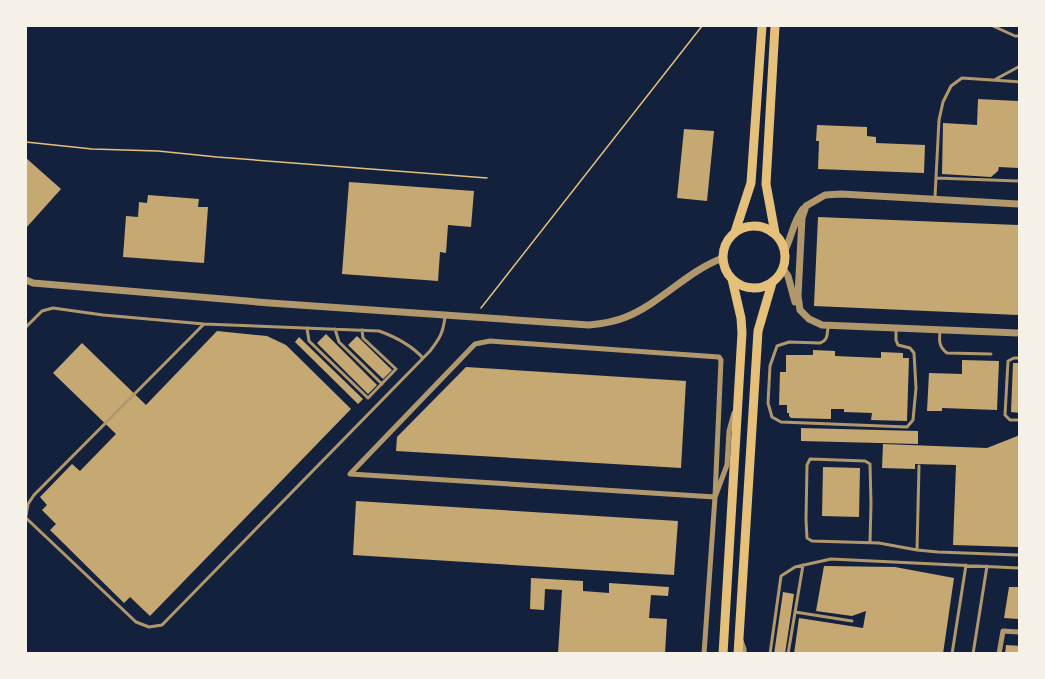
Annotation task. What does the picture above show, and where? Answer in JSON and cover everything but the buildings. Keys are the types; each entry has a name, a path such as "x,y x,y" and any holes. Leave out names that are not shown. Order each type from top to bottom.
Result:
{"highway":[{"path":"735,232 751,183 762,26"},
{"path":"775,26 766,184 775,234"},
{"path":"723,654 742,333 732,279 724,266 724,248 728,239 735,232 745,227 756,225 775,234 785,250 786,260 778,277 772,283 751,288 732,279"},
{"path":"738,654 758,331 772,283"}],"street":[{"path":"785,250 797,217 806,206 825,195 1020,204"},
{"path":"800,310 798,296 801,229 806,206"},
{"path":"26,280 33,283 246,301 588,325 607,323 626,317 647,306 695,272 723,258"},
{"path":"783,269 788,276 795,303 809,319 822,325 1020,333"},
{"path":"704,654 715,497 722,360 719,357 490,341 475,344 350,474 715,497"},
{"path":"715,497 727,465 729,431 739,394"},
{"path":"999,654 1003,631 1020,632"},
{"path":"739,637 744,654"}],"lane":[{"path":"993,26 1020,36"},
{"path":"994,80 1020,66"},
{"path":"935,199 939,120 943,102 951,86 962,78 1020,82"},
{"path":"936,178 1020,181"},
{"path":"26,327 42,311 53,308 204,324 379,331 407,344 423,358"},
{"path":"204,324 33,495 28,504 26,517 136,622 148,627 162,625 423,358 441,337 446,315"},
{"path":"828,325 825,341 820,343 789,342 777,346 770,366 768,403 772,417 781,422 908,427 913,420 916,388 914,353 910,348 898,345 896,328"},
{"path":"307,328 309,341 368,398 396,369 363,338 362,330"},
{"path":"335,329 339,342 382,384"},
{"path":"940,330 939,343 947,353 991,354"},
{"path":"1020,358 1008,361 1005,415 1010,420 1020,420"},
{"path":"870,542 870,464 865,461 810,459 807,465 806,520 807,538 812,541 870,542 938,552 1020,555"},
{"path":"916,550 919,466"},
{"path":"770,654 781,576 795,567 831,559 1020,568"},
{"path":"788,654 803,565"},
{"path":"952,654 966,566"},
{"path":"973,654 987,566"},
{"path":"795,612 852,621"}],"path":[{"path":"479,317 482,306 702,26"},
{"path":"26,142 92,149 158,151 487,178"}]}
